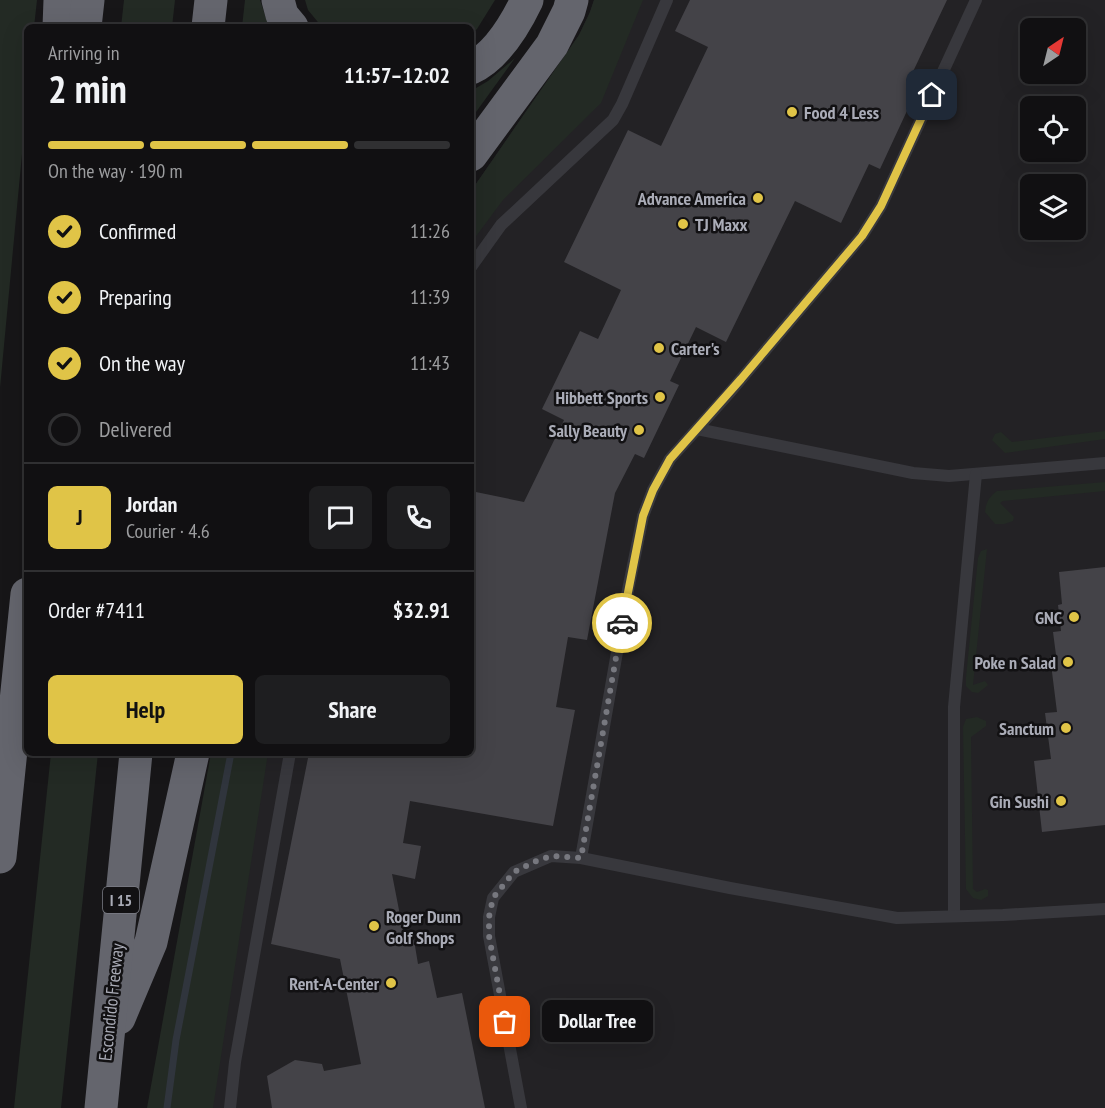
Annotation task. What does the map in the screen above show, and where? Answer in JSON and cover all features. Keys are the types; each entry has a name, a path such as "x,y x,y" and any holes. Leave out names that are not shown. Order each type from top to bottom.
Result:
{"highway":[{"path":"59,24 60,0"},
{"path":"85,24 88,0"},
{"path":"208,24 211,0"},
{"path":"278,0 282,15 290,24"},
{"path":"474,66 496,48 517,20 527,0"},
{"path":"474,151 552,45 570,11 572,0"},
{"path":"0,857 24,623"},
{"name":"Escondido Freeway","path":"101,1108 136,756"},
{"path":"106,1047 151,942 192,756"}],"lane":[{"path":"474,263 501,225 613,120 667,0"},
{"path":"581,858 621,627 643,516 653,490 670,459 754,364 868,227 881,206 976,0"},
{"path":"697,429 913,473 949,476 1105,463"},
{"path":"954,916 954,707 976,474"},
{"path":"230,1108 237,1051 289,756"},
{"path":"521,1108 489,936 489,917 493,898 514,872 551,856 581,858 729,888 897,918 1105,909"}],"shaded area":[{"path":"0,0 37,0 34,24 24,24 24,133 0,388"},
{"path":"124,0 175,0 172,24 121,24"},
{"path":"245,0 260,0 268,24 242,24"},
{"path":"305,0 495,0 474,32 474,24 320,24 308,10"},
{"path":"594,0 1105,0 1105,1108 192,1108 246,756 474,756 474,187 579,35"},
{"path":"594,0 643,0 601,103 503,200 474,239 474,187 579,35"},
{"path":"515,58 474,115 474,89 488,81"},
{"path":"1105,431 1105,439 1005,453 992,440 995,434 1001,432 1012,442"},
{"path":"1105,482 1105,491 1003,501 1000,503 1014,517 1013,521 1004,524 995,524 985,512 988,500 997,491"},
{"path":"987,549 973,685 985,681 988,685 978,693 972,692 966,686 966,677 978,558 981,551"},
{"path":"977,717 986,721 986,726 971,737 973,889 977,892 988,890 988,896 981,900 973,898 966,889 963,727 966,719"},
{"path":"51,756 98,756 61,1108 14,1108"},
{"path":"210,756 268,756 213,1108 147,1108"}],"building":[{"path":"690,0 947,0 909,80 919,85 880,169 869,164 841,223 795,201 726,342 696,327 670,381 679,385 644,458 635,454 615,493 587,640 568,637 556,707 575,710 553,826 410,801 403,843 421,846 415,879 392,874 405,941 414,940 418,964 429,961 437,998 462,993 485,1108 272,1108 267,1076 295,1060 322,1064 324,1071 361,1064 340,959 271,944 308,756 474,756 474,492 524,502 564,420 542,409 580,331 598,339 621,290 564,262 628,130 661,146 708,47 675,31"},
{"path":"1105,567 1105,825 1042,832 1034,761 1051,759 1045,713 1057,712 1050,656 1056,655 1053,632 1061,631 1058,605 1062,604 1059,572"}],"waterway":[{"path":"167,1108 176,1040 230,756"}],"way so far":[{"path":"505,1022 489,936 489,917 493,898 514,872 534,862 551,856 581,858 622,623"}],"place":[{"name":"Food 4 Less","path":"792,112"},
{"name":"Advance America","path":"758,198"},
{"name":"TJ Maxx","path":"683,224"},
{"name":"Carter's","path":"659,348"},
{"name":"Hibbett Sports","path":"660,397"},
{"name":"Sally Beauty","path":"639,430"},
{"name":"GNC","path":"1074,617"},
{"name":"Poke n Salad","path":"1068,662"},
{"name":"Sanctum","path":"1066,728"},
{"name":"Gin Sushi","path":"1061,801"},
{"name":"Roger Dunn Golf Shops","path":"374,926"},
{"name":"Rent-A-Center","path":"391,983"},
{"name":"Dollar Tree","path":"505,1022"}],"route":[{"path":"622,623 643,516 653,490 670,459 862,236 881,206 932,95"}]}
